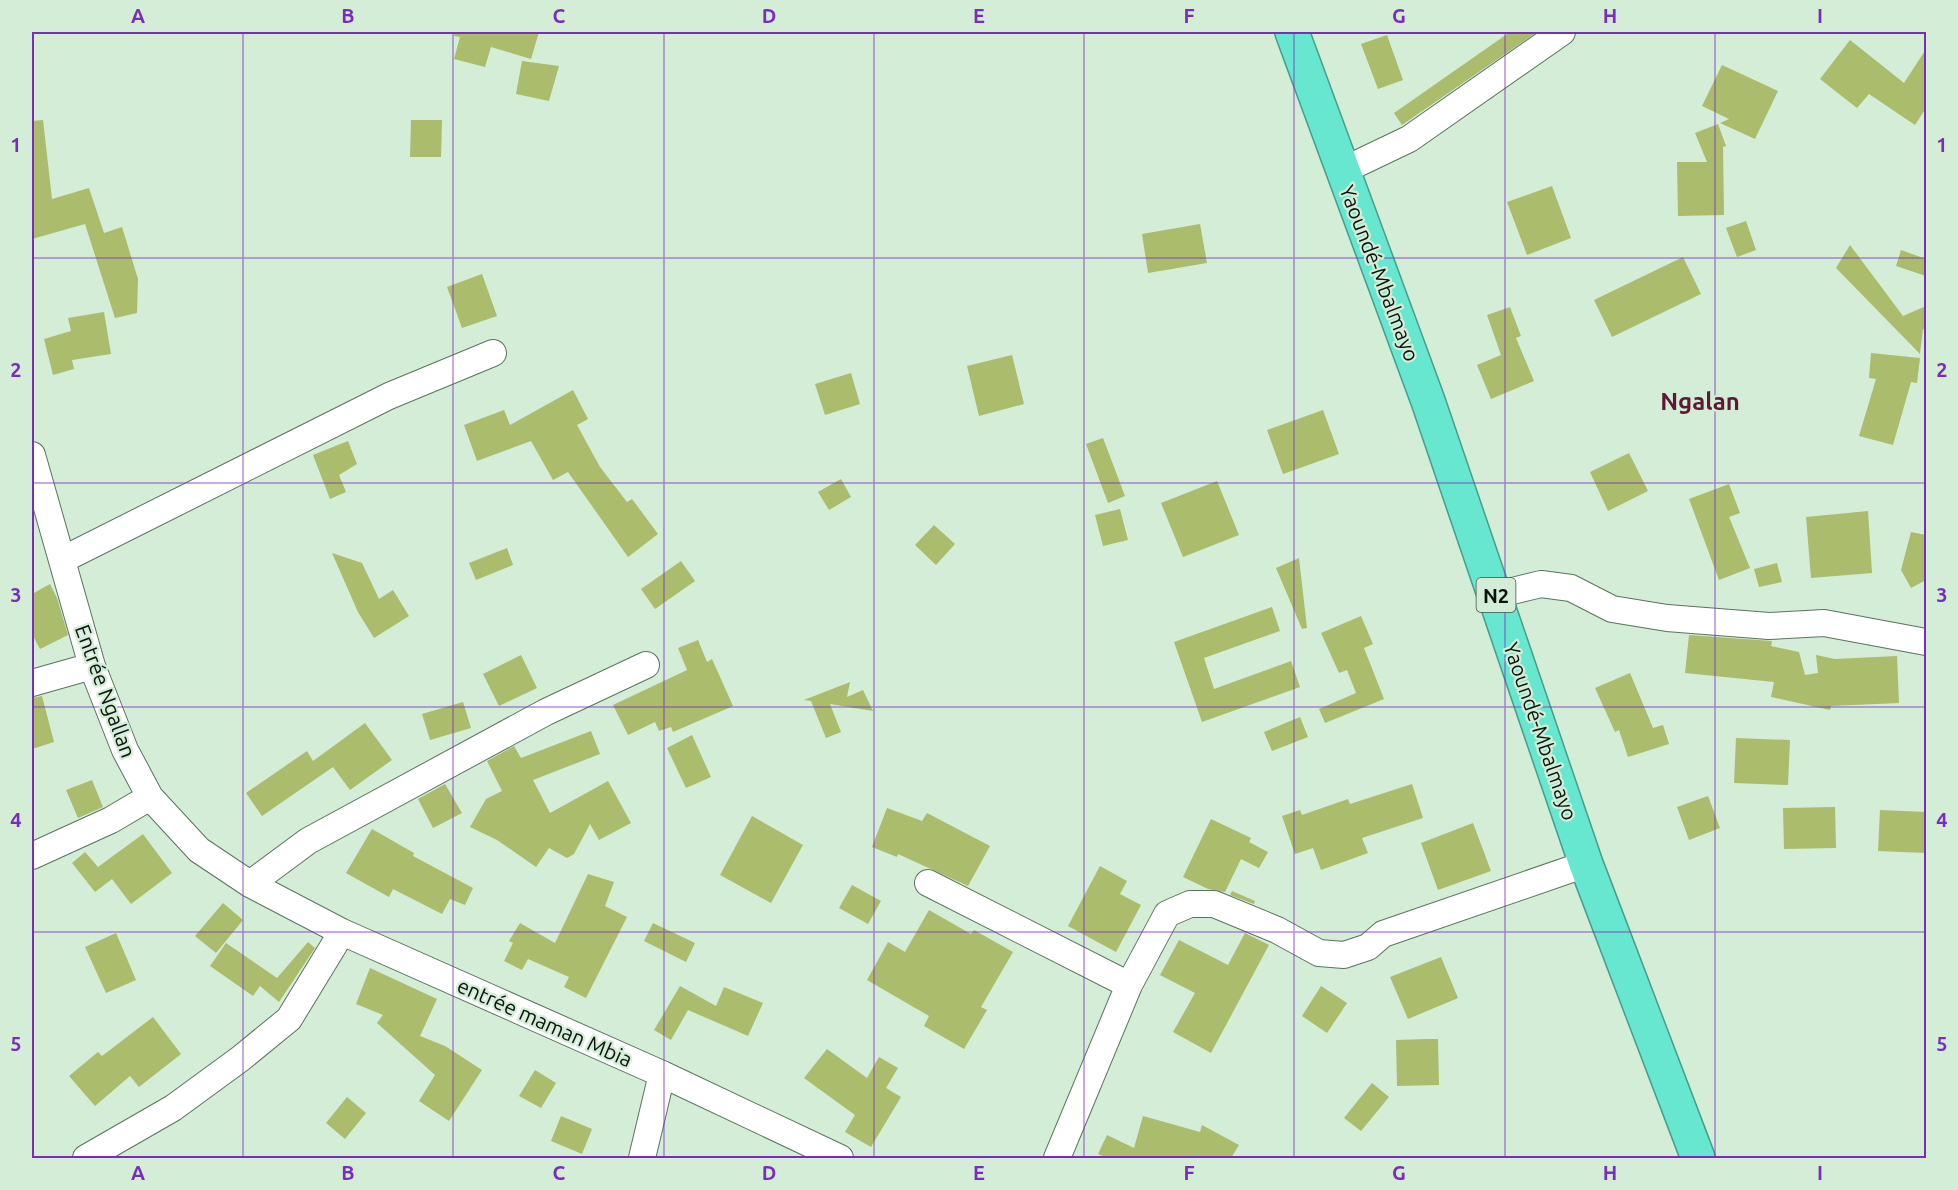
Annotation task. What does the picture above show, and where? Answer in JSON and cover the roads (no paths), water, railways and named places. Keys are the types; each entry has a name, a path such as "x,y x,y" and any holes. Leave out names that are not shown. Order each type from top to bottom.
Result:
{"highway":[{"name":"Yaoundé-Mbalmayo","path":"1292,32 1428,401 1586,864 1698,1158"}],"street":[{"path":"1342,171 1409,139 1562,32"},
{"path":"62,560 389,396 493,353"},
{"name":"Entrée Ngallan","path":"32,455 44,507 62,560 92,666 125,750 150,797 199,850 250,884"},
{"path":"1496,595 1541,584 1551,585 1571,588 1612,609 1666,618 1769,626 1824,623 1926,642"},
{"path":"250,884 308,841 546,711 646,665"},
{"path":"32,683 92,666"},
{"path":"32,856 111,820 150,797"},
{"path":"1057,1158 1129,986 1167,914 1190,904 1214,904 1277,930 1319,953 1344,955 1368,947 1383,934 1586,864"},
{"path":"928,883 1129,986"},
{"name":"entrée maman Mbia","path":"250,884 342,932 662,1074 840,1158"},
{"path":"86,1158 173,1107 240,1059 289,1019 342,932"},
{"path":"642,1158 662,1074"}],"district":[{"name":"Ngalan","path":"1700,401"}]}
